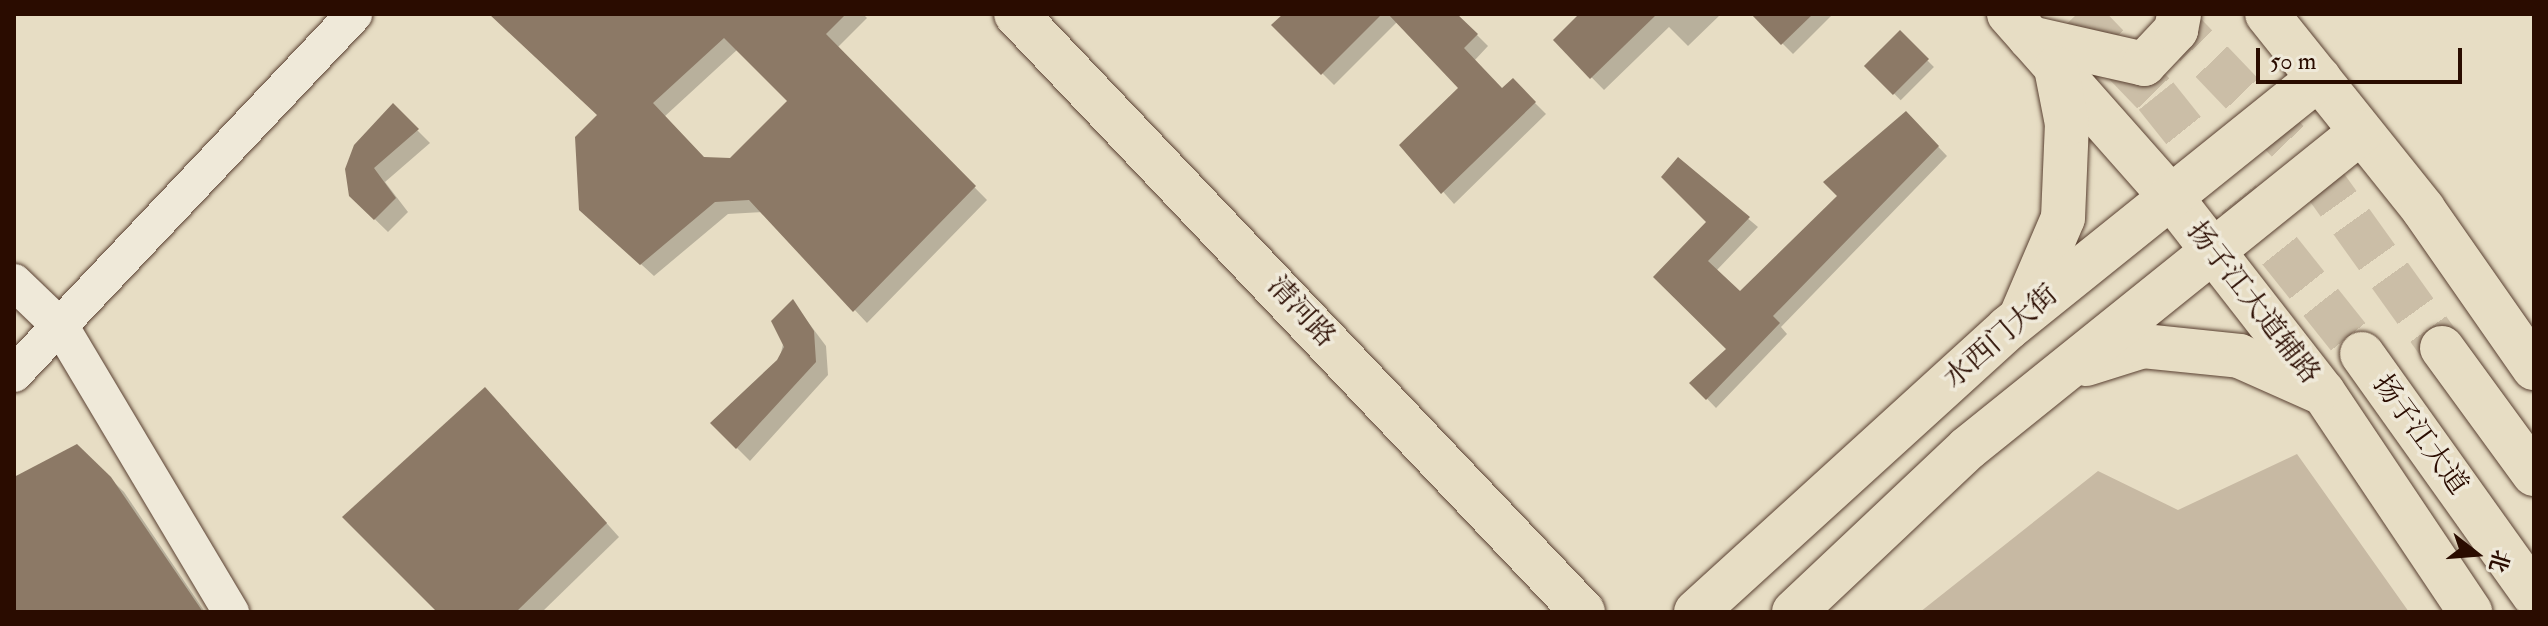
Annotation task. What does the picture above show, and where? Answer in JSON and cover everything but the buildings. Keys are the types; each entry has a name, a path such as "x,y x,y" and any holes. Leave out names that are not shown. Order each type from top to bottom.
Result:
{"main road":[{"name":"清河路","path":"1016,14 1583,612"},
{"path":"2032,39 2144,64 2176,30 2179,14"},
{"path":"2267,14 2361,132 2534,368"},
{"path":"2020,317 2063,218 2067,124 2032,39"},
{"name":"扬子江大道辅路","path":"2032,39 2171,197 2323,392 2470,612"},
{"name":"水西门大街","path":"1696,612 2020,317 2319,78"},
{"path":"1794,612 1968,448 2361,132"},
{"path":"2061,373 2143,346 2239,356 2323,392"},
{"path":"2442,348 2534,474"},
{"name":"扬子江大道","path":"2362,354 2534,595"}],"street":[{"path":"14,374 354,14"},
{"path":"14,282 61,327 231,612"}],"shaded area":[{"path":"2297,454 2409,612 1920,612 2098,471 2178,510"}],"tunnel":[{"path":"2077,14 2156,96 2362,354"},
{"path":"2166,14 2313,168 2442,348"}]}
